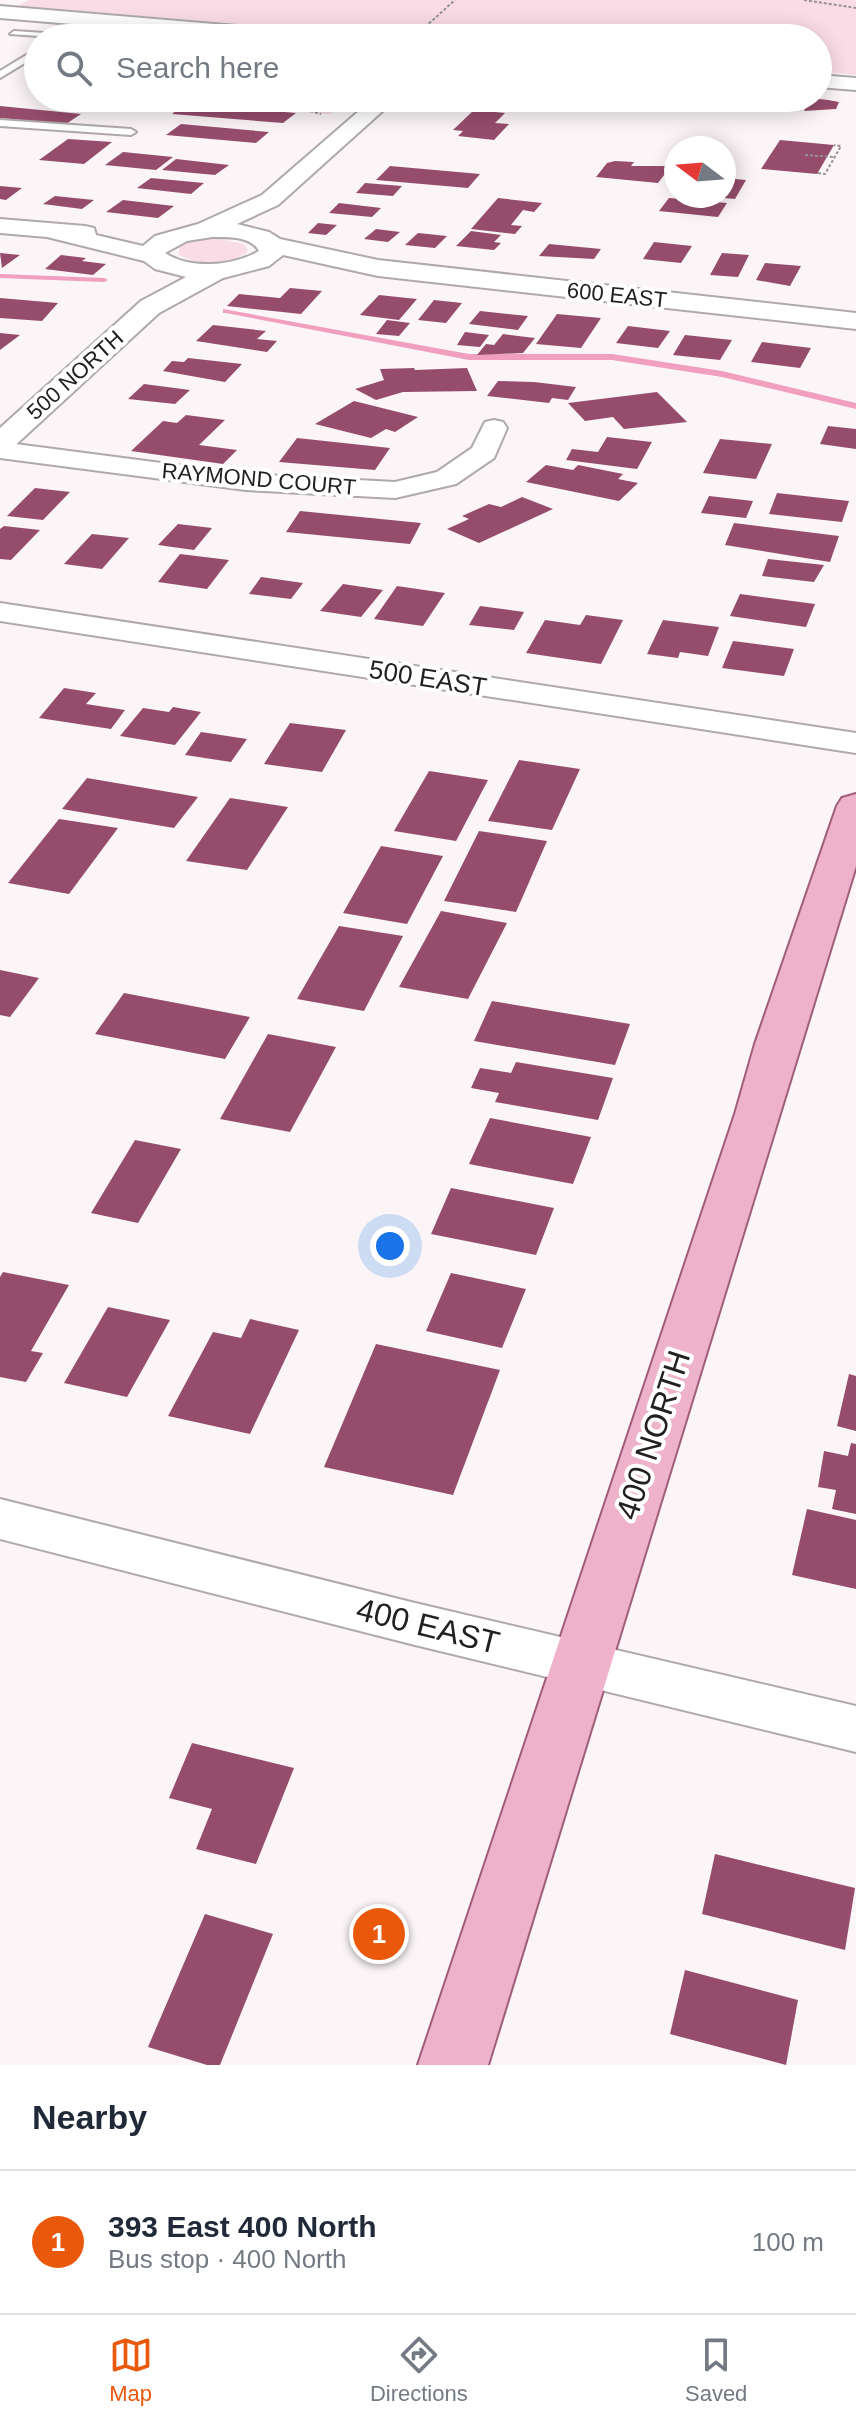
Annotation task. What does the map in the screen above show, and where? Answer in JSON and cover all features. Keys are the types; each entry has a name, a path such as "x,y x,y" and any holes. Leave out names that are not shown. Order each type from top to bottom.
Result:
{"main road":[{"path":"3,11 139,24"},
{"path":"160,260 153,249 161,241 193,232 270,200 371,112"},
{"path":"246,267 271,254 266,240 270,200"},
{"path":"0,226 56,233 183,269 218,270"},
{"name":"600 EAST","path":"193,232 232,230 378,268"},
{"path":"56,233 193,232"},
{"name":"500 NORTH","path":"150,307 160,260"},
{"name":"600 EAST","path":"218,270 246,267 378,268 856,321"},
{"name":"500 NORTH","path":"0,447 150,307 218,270"},
{"name":"400 NORTH","path":"453,2065 758,1114 777,1044 856,806"}],"street":[{"path":"832,82 856,84"},
{"name":"RAYMOND COURT","path":"0,447 246,482 395,490 446,478 484,452 494,428"},
{"name":"500 EAST","path":"0,612 856,743"},
{"name":"400 EAST","path":"0,1519 415,1624 582,1661 856,1729"}],"lane":[{"path":"95,24 103,21"},
{"path":"14,34 24,35"},
{"path":"0,75 24,60"},
{"path":"0,123 131,132"}],"path":[{"path":"428,24 455,0"},
{"path":"804,0 856,8"},
{"path":"314,112 322,114"},
{"path":"818,173 825,174 841,146 834,145"},
{"path":"805,155 834,157"}],"shaded area":[{"path":"29,0 856,0 856,75 832,72 832,24 240,24 18,6"},
{"path":"215,238 244,244 248,251 233,259 214,263 195,261 178,254 180,247 194,240"}],"building":[{"path":"832,101 839,102 836,109 832,109"},
{"path":"0,106 24,108 24,112 81,114 66,124 0,118"},
{"path":"175,112 296,113 283,123 172,114"},
{"path":"472,112 505,113 495,123 509,124 494,140 458,136 463,131 453,130"},
{"path":"181,124 269,132 256,143 166,135"},
{"path":"68,139 112,142 84,164 39,160"},
{"path":"780,140 834,145 817,174 761,169"},
{"path":"123,152 173,157 156,170 105,165"},
{"path":"176,159 229,165 215,175 162,170"},
{"path":"634,162 631,166 664,166 664,175 658,183 596,177 607,163"},
{"path":"390,166 480,174 468,188 376,180"},
{"path":"151,178 204,183 191,194 137,188"},
{"path":"736,179 746,180 736,197"},
{"path":"365,183 402,186 393,196 356,193"},
{"path":"0,186 22,188 6,200 0,199"},
{"path":"55,196 94,200 82,209 43,204"},
{"path":"498,198 542,203 534,212 523,210 511,225 522,226 515,234 471,229"},
{"path":"123,200 174,206 158,218 106,212"},
{"path":"339,203 381,208 372,217 329,213"},
{"path":"664,204 664,208 724,208 718,217 659,211"},
{"path":"318,223 337,225 326,235 308,233"},
{"path":"376,229 400,232 388,242 364,239"},
{"path":"471,231 501,235 494,242 501,243 494,250 456,246"},
{"path":"418,233 447,236 435,248 405,245"},
{"path":"654,242 692,246 681,263 643,259"},
{"path":"549,244 601,249 594,259 539,256"},
{"path":"0,253 20,255 2,268"},
{"path":"722,253 749,255 738,277 710,275"},
{"path":"61,255 106,264 93,275 45,269"},
{"path":"765,263 801,266 790,286 756,280"},
{"path":"290,288 322,291 301,314 227,306 239,294 280,298"},
{"path":"379,295 417,299 399,320 360,315"},
{"path":"0,298 58,303 42,321 0,318"},
{"path":"434,300 462,303 446,323 418,320"},
{"path":"480,311 528,316 518,330 469,324"},
{"path":"557,314 601,318 581,348 536,344"},
{"path":"387,320 410,323 399,336 376,334"},
{"path":"213,325 266,331 257,339 277,341 267,352 196,341"},
{"path":"628,326 670,331 658,348 616,343"},
{"path":"465,332 489,335 480,347 457,345"},
{"path":"0,333 20,335 0,350"},
{"path":"503,334 535,338 523,353 477,355 486,344 494,345"},
{"path":"685,335 732,340 720,360 673,355"},
{"path":"762,342 811,348 800,368 751,362"},
{"path":"188,358 242,364 225,382 163,371 172,361 184,362"},
{"path":"467,368 477,391 403,392 376,400 355,389 384,380 380,369"},
{"path":"498,381 576,387 568,400 552,398 549,403 487,396"},
{"path":"144,384 190,390 175,404 128,399"},
{"path":"657,392 687,422 624,429 613,417 585,421 568,403"},
{"path":"354,401 418,417 395,432 386,429 371,438 315,424"},
{"path":"186,415 225,420 199,445 237,450 223,464 131,451 163,421 177,423"},
{"path":"828,426 856,429 856,449 820,444"},
{"path":"607,437 652,442 637,469 566,460 572,449 598,452"},
{"path":"297,438 390,448 375,470 279,462"},
{"path":"720,439 772,444 756,479 703,473"},
{"path":"546,465 573,470 578,465 623,474 618,479 638,483 619,501 526,482"},
{"path":"35,488 70,492 43,520 7,516"},
{"path":"777,493 849,501 842,522 769,514"},
{"path":"709,496 753,501 746,518 701,513"},
{"path":"522,497 553,509 479,543 447,529 469,519 462,516 489,504 501,507"},
{"path":"300,511 421,523 410,544 286,532"},
{"path":"734,523 839,536 830,562 725,545"},
{"path":"178,524 212,528 194,550 158,545"},
{"path":"4,526 40,530 11,560 0,559 0,529"},
{"path":"92,534 129,538 102,569 64,564"},
{"path":"180,554 229,560 207,589 158,582"},
{"path":"768,559 824,565 814,582 762,576"},
{"path":"261,577 303,583 291,599 249,594"},
{"path":"343,584 383,590 361,617 320,611"},
{"path":"397,586 445,593 423,626 374,619"},
{"path":"740,594 815,604 806,627 730,616"},
{"path":"480,606 524,612 514,630 469,625"},
{"path":"586,615 623,620 601,664 526,653 545,620 580,625"},
{"path":"663,620 719,627 708,656 680,652 678,658 647,654"},
{"path":"733,641 794,649 784,676 722,668"},
{"path":"64,688 96,693 86,704 125,710 111,729 39,718"},
{"path":"173,707 201,712 175,745 120,736 143,708 169,712"},
{"path":"290,723 346,730 322,772 264,764"},
{"path":"201,732 247,739 231,762 185,755"},
{"path":"519,760 580,769 552,830 488,821"},
{"path":"429,771 488,780 456,841 394,831"},
{"path":"87,778 198,797 174,828 62,809"},
{"path":"230,798 288,807 247,870 186,861"},
{"path":"59,819 118,828 69,894 8,883"},
{"path":"479,831 547,841 516,912 444,901"},
{"path":"381,846 443,856 407,924 343,913"},
{"path":"441,911 507,923 468,999 399,987"},
{"path":"339,926 403,936 364,1011 297,999"},
{"path":"0,970 39,978 10,1017 0,1015"},
{"path":"124,993 250,1017 225,1059 95,1034"},
{"path":"492,1001 630,1024 615,1065 474,1041"},
{"path":"268,1034 336,1047 290,1132 220,1119"},
{"path":"516,1062 613,1078 598,1120 495,1102 499,1093 471,1088 480,1068 511,1073"},
{"path":"490,1118 591,1137 573,1184 469,1164"},
{"path":"135,1140 181,1149 138,1223 91,1213"},
{"path":"451,1188 554,1208 536,1255 431,1234"},
{"path":"3,1272 69,1285 31,1351 43,1353 26,1382 0,1377 0,1277"},
{"path":"451,1273 526,1289 502,1348 426,1331"},
{"path":"108,1307 170,1320 127,1397 64,1383"},
{"path":"250,1319 299,1330 250,1434 168,1416 213,1332 241,1338"},
{"path":"376,1344 500,1370 453,1495 324,1467"},
{"path":"849,1374 856,1376 856,1431 837,1426"},
{"path":"851,1443 856,1444 856,1514 832,1509 836,1490 818,1487 824,1451 848,1456"},
{"path":"807,1509 856,1520 856,1589 792,1575"},
{"path":"192,1743 294,1768 256,1864 196,1849 212,1809 169,1798"},
{"path":"715,1854 855,1888 845,1950 702,1914"},
{"path":"205,1914 273,1934 220,2065 207,2065 148,2047"},
{"path":"685,1970 798,2000 786,2065 670,2034"}],"waterway":[{"path":"0,276 104,280"},
{"path":"226,311 469,357 612,357 722,374 856,406"}],"place":[{"name":"393 East 400 North","path":"379,1934"}]}
